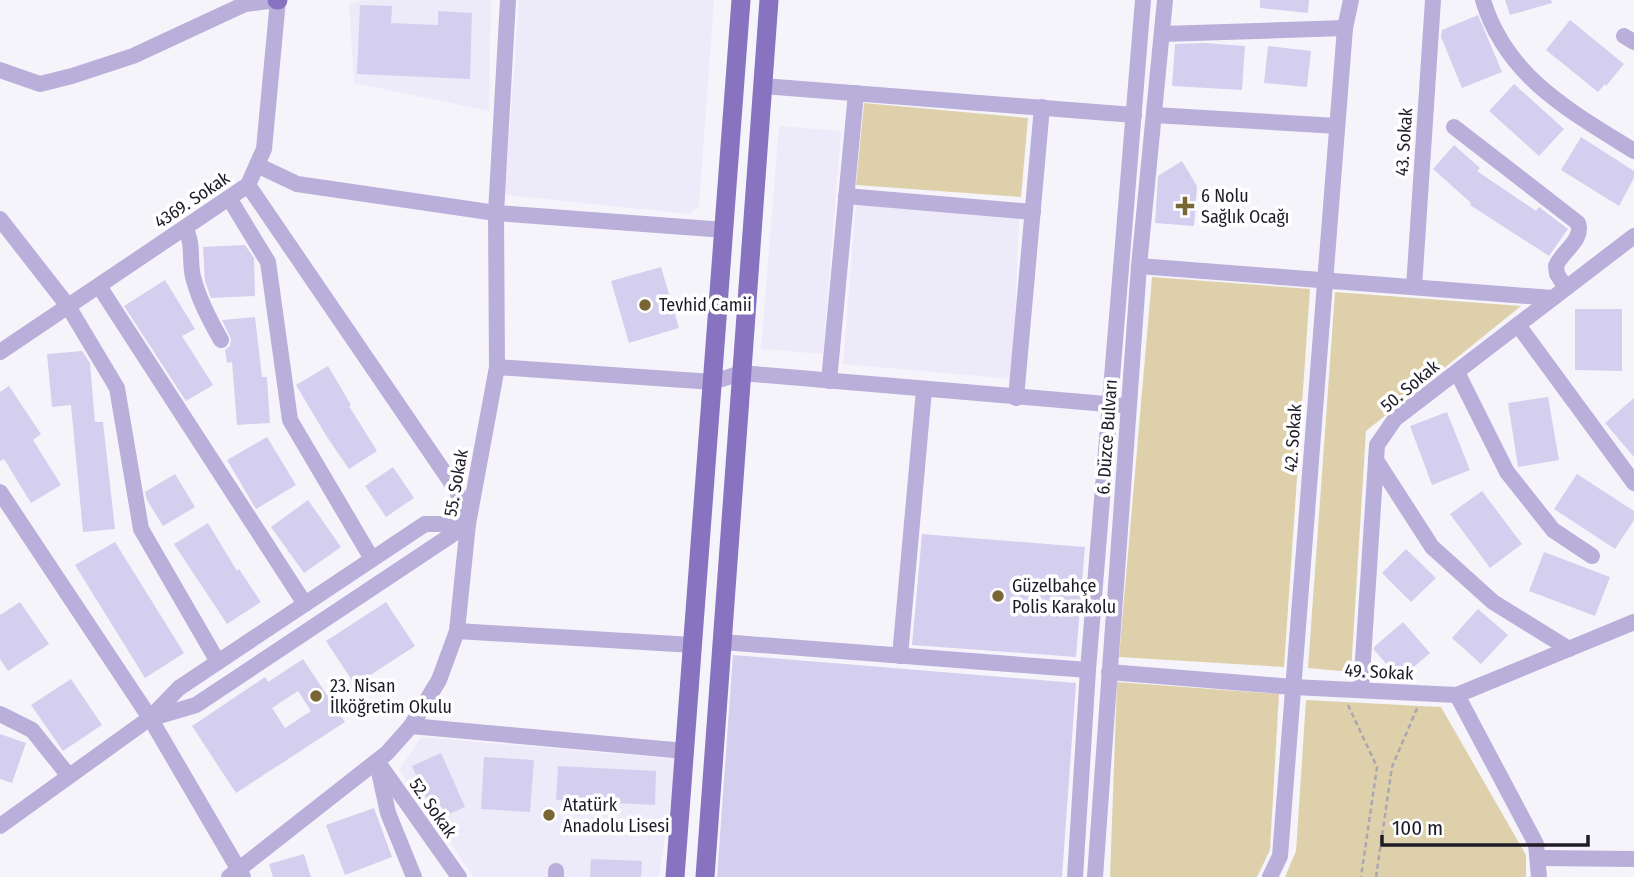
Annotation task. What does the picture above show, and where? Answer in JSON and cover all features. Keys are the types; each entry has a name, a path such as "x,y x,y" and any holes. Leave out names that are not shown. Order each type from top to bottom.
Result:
{"main road":[{"path":"675,877 741,0"},
{"path":"705,877 769,0"}],"street":[{"path":"0,70 40,84 72,76 133,56 248,2 278,0"},
{"name":"4369. Sokak","path":"3,345 99,286 248,185 264,149 278,0"},
{"name":"55. Sokak","path":"237,875 377,761 411,726 439,680 457,631 468,524 497,367 496,213 508,0"},
{"name":"6. Düzce Bulvarı","path":"1075,877 1088,670 1143,0"},
{"name":"6. Düzce Bulvarı","path":"1095,877 1139,266 1165,0"},
{"name":"42. Sokak","path":"1270,877 1280,856 1345,28 1351,0"},
{"name":"43. Sokak","path":"1414,287 1433,0"},
{"path":"1483,0 1495,32 1506,51 1531,81 1591,124 1634,150"},
{"path":"1162,34 1345,28"},
{"path":"762,86 1133,114"},
{"path":"829,381 856,93"},
{"path":"1016,398 1042,107"},
{"path":"1154,115 1337,126"},
{"path":"1454,127 1578,223 1578,235 1556,266 1557,274 1566,288"},
{"path":"257,165 297,184 496,213 725,230"},
{"path":"248,185 457,491 468,524"},
{"path":"846,196 1032,212"},
{"path":"229,198 268,262 290,421 372,559"},
{"path":"0,219 68,306 117,388 141,529 218,662"},
{"path":"185,228 191,239 192,275 201,305 221,340"},
{"name":"50. Sokak","path":"1361,690 1377,445 1395,419 1634,236"},
{"path":"1139,266 1553,298"},
{"path":"99,286 305,604"},
{"path":"1518,325 1634,483"},
{"path":"497,367 713,382 741,373 1128,406"},
{"path":"1457,372 1507,472 1553,530 1592,556"},
{"path":"900,656 925,390"},
{"path":"1376,460 1432,547 1493,602 1569,649"},
{"path":"0,492 150,718 237,875"},
{"path":"0,826 150,718 179,688 425,524 468,524"},
{"path":"150,718 196,705 468,524"},
{"name":"49. Sokak","path":"1109,672 1293,687 1457,695 1634,622"},
{"path":"457,631 693,645"},
{"path":"722,642 1088,670"},
{"path":"1457,695 1536,844 1539,877"},
{"path":"0,714 32,730 69,776"},
{"path":"411,726 685,751"},
{"path":"377,761 388,813 414,877"},
{"name":"52. Sokak","path":"377,761 459,877"},
{"path":"1538,858 1634,859"}],"path":[{"path":"1341,689 1377,767 1361,877"},
{"path":"1376,877 1392,767 1424,694"}],"shaded area":[{"path":"364,0 491,0 489,111 354,83 349,4"},
{"path":"519,0 714,0 699,206 690,214 505,195"},
{"path":"864,103 1028,118 1021,197 856,185"},
{"path":"779,126 841,131 823,354 761,349"},
{"path":"856,202 1019,215 1013,379 843,364"},
{"path":"1152,277 1310,289 1284,667 1119,657"},
{"path":"1335,292 1521,306 1366,431 1351,672 1308,668"},
{"path":"1117,682 1279,694 1270,850 1257,877 1110,877"},
{"path":"1306,700 1441,707 1526,855 1526,877 1285,877 1296,851"},
{"name":"Atatürk Anadolu Lisesi","path":"421,737 677,759 659,877 474,877 399,770"}],"building":[{"path":"1260,0 1309,0 1308,13 1260,8"},
{"path":"1505,0 1551,0 1552,3 1510,15"},
{"path":"360,5 392,6 391,23 438,25 438,11 472,13 470,79 357,74"},
{"path":"1478,15 1502,72 1462,88 1441,37 1442,30"},
{"path":"1570,20 1624,64 1598,92 1546,50"},
{"path":"1175,44 1245,46 1242,90 1172,86"},
{"path":"1268,46 1311,51 1307,87 1264,83"},
{"path":"1514,84 1564,129 1539,156 1489,111"},
{"path":"1581,137 1634,171 1634,178 1619,206 1561,170"},
{"path":"1454,145 1480,168 1477,171 1536,211 1539,207 1568,229 1549,256 1470,205 1471,203 1433,169"},
{"path":"1182,161 1197,186 1194,226 1155,223 1158,176"},
{"path":"245,245 254,258 255,296 211,298 205,281 203,247"},
{"name":"Tevhid Camii","path":"661,267 679,328 629,343 611,281"},
{"path":"165,280 195,329 182,336 213,385 186,401 124,306"},
{"path":"1575,309 1622,309 1622,371 1575,370"},
{"path":"255,317 262,377 267,377 270,423 237,425 232,362 227,363 225,350 230,346 231,339 222,320"},
{"path":"82,351 90,363 95,422 103,422 115,529 83,532 71,405 52,407 47,354"},
{"path":"328,366 377,451 349,469 296,385"},
{"path":"9,386 41,434 33,440 61,485 31,503 4,459 0,461 0,392"},
{"path":"1548,397 1559,460 1518,467 1508,403"},
{"path":"1634,398 1634,457 1605,423"},
{"path":"1447,412 1470,470 1432,485 1410,426"},
{"path":"267,437 296,485 256,509 227,460"},
{"path":"393,467 414,498 386,517 365,486"},
{"path":"175,474 195,507 163,526 145,492"},
{"path":"1577,474 1634,511 1634,520 1615,549 1554,509"},
{"path":"1482,491 1522,544 1490,568 1450,514"},
{"path":"308,500 341,547 304,573 271,527"},
{"path":"208,523 237,571 239,569 261,602 227,624 174,544"},
{"name":"Güzelbahçe Polis Karakolu","path":"922,534 1085,547 1076,657 912,645"},
{"path":"115,542 184,653 145,678 75,565"},
{"path":"1406,549 1436,578 1411,602 1382,573"},
{"path":"1544,552 1610,577 1595,616 1529,591"},
{"path":"20,602 49,644 8,671 0,659 0,615"},
{"path":"386,602 415,646 355,685 326,641"},
{"path":"1478,609 1508,635 1481,664 1452,638"},
{"path":"1403,622 1430,653 1400,679 1374,647"},
{"path":"733,655 1076,683 1062,877 717,877"},
{"path":"303,659 345,722 236,793 192,726 265,677 268,682","holes":["298,691 311,711 285,728 272,708"]},
{"path":"71,679 102,725 63,751 31,705"},
{"path":"0,734 26,743 12,783 0,779"},
{"path":"441,753 465,807 436,820 412,766"},
{"path":"484,757 534,760 530,812 481,809"},
{"path":"558,766 656,771 655,805 556,800"},
{"path":"374,808 392,857 345,875 326,825"},
{"path":"304,854 311,877 273,877 269,864"},
{"name":"Atatürk Anadolu Lisesi","path":"591,859 642,861 641,877 590,877"}],"place":[{"name":"6 Nolu Sağlık Ocağı","path":"1185,206"},
{"name":"Tevhid Camii","path":"645,305"},
{"name":"Güzelbahçe Polis Karakolu","path":"998,596"},
{"name":"23. Nisan İlköğretim Okulu","path":"316,696"},
{"name":"Atatürk Anadolu Lisesi","path":"549,815"}]}
